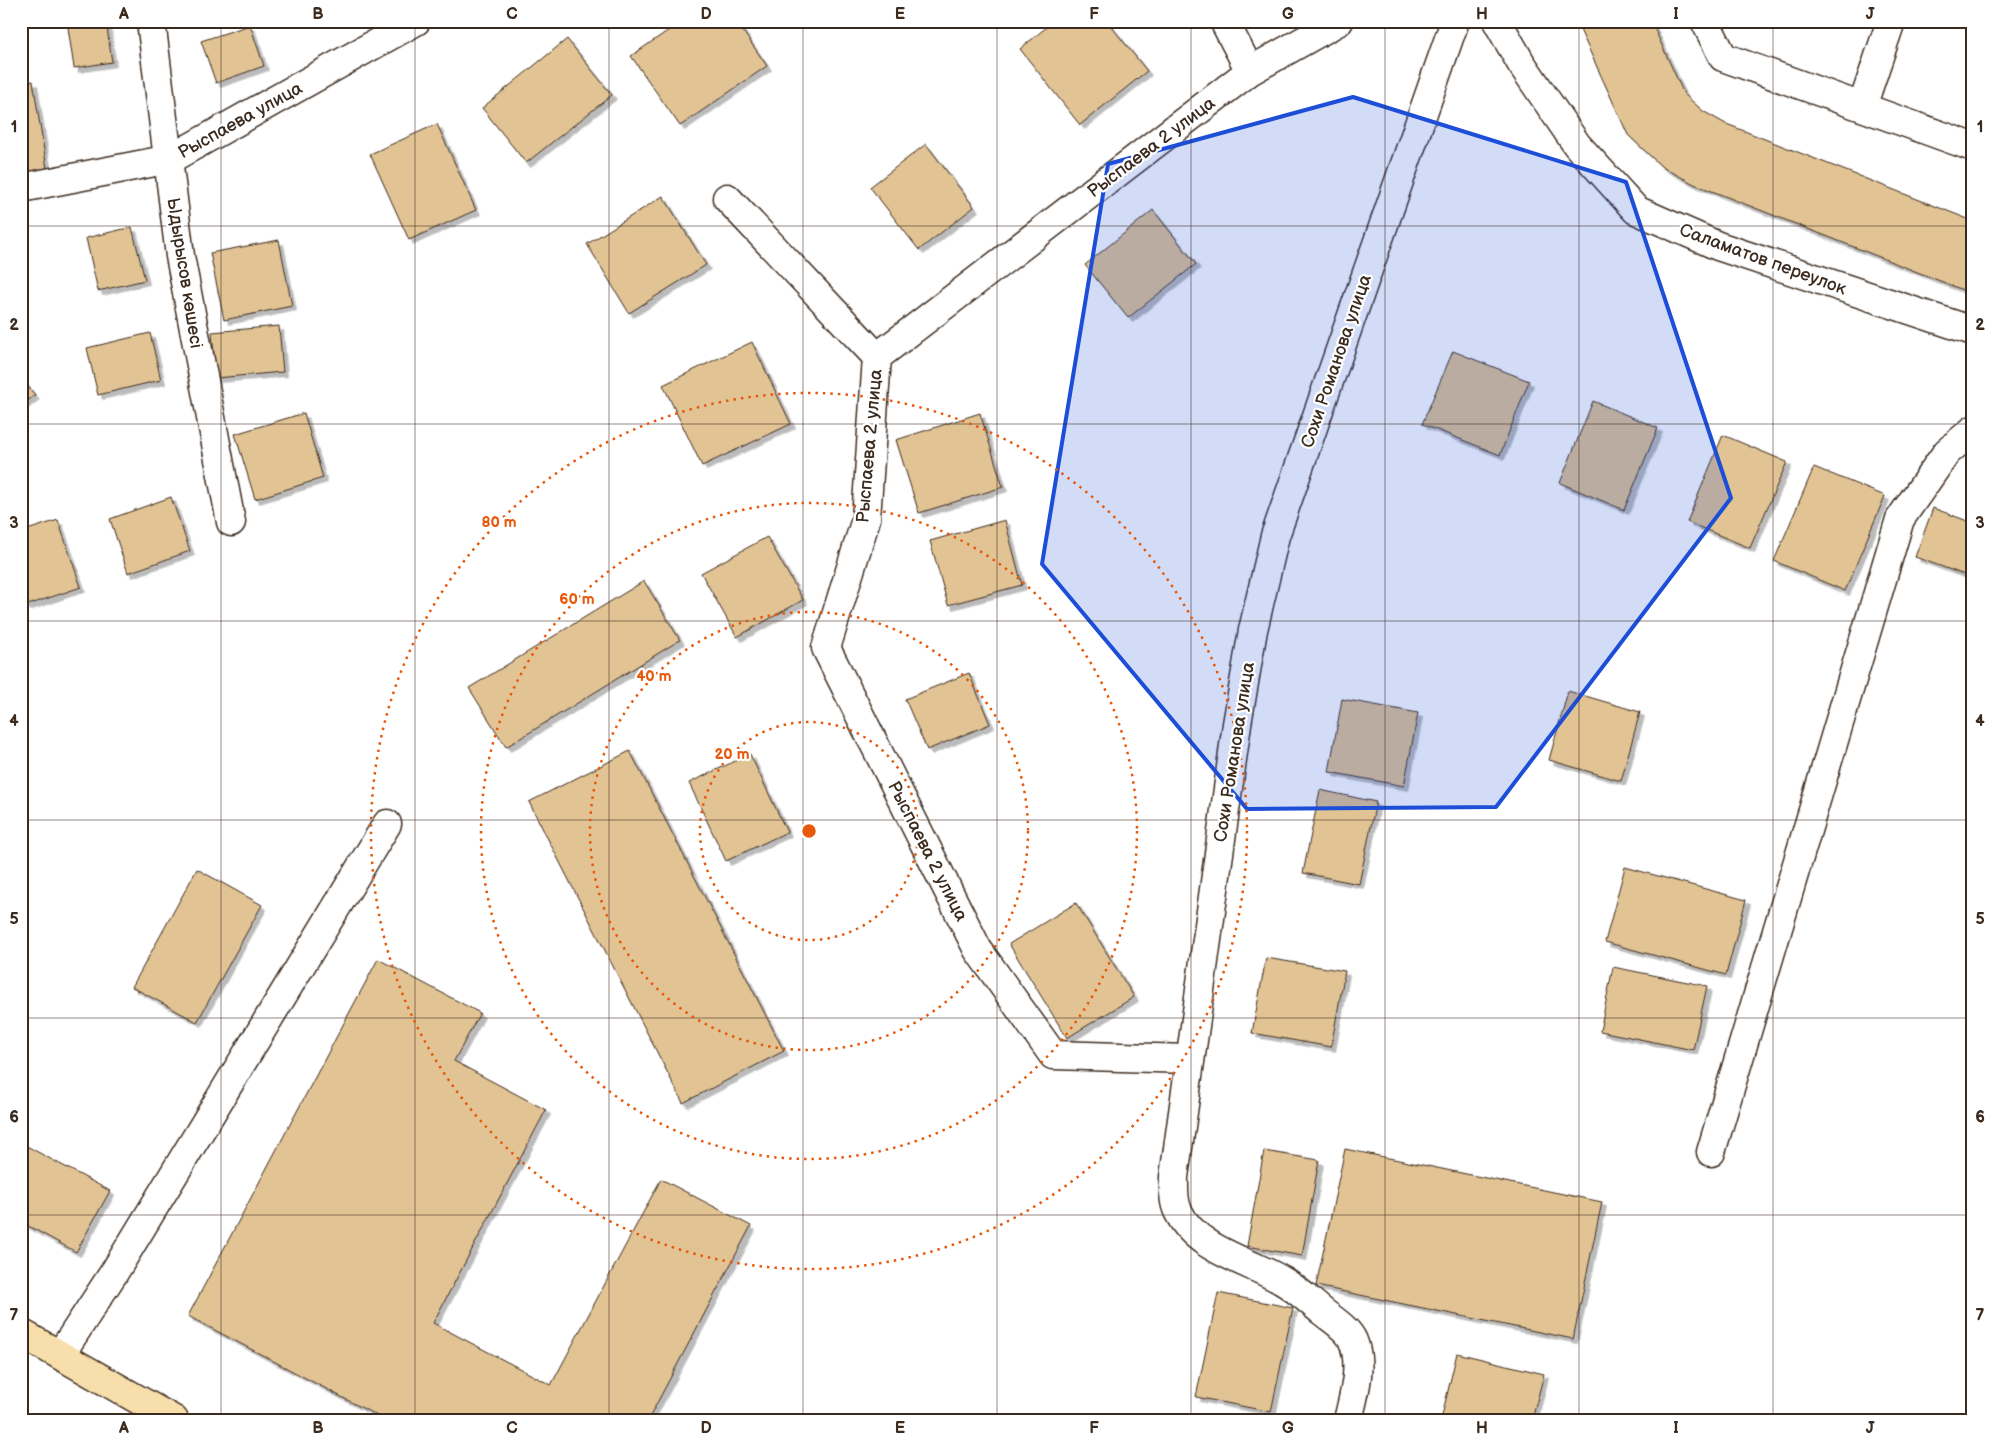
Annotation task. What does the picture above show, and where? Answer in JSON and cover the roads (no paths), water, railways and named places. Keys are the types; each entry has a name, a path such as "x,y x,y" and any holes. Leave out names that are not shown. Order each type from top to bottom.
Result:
{"main road":[{"path":"21,1333 174,1420"}],"street":[{"name":"Ыдырысов көшесі","path":"151,21 180,256 231,522"},
{"name":"Рыспаева улица","path":"21,188 168,159 416,21"},
{"path":"1224,21 1250,71"},
{"name":"Рыспаева 2 улица","path":"1189,1059 1053,1055 978,950 826,648 866,519 877,357 1250,71 1339,21"},
{"name":"Сохи Романова улица","path":"1348,1420 1356,1388 1357,1363 1353,1340 1339,1324 1281,1280 1218,1249 1193,1233 1178,1211 1175,1200 1174,1177 1189,1059 1252,630 1275,536 1455,21"},
{"name":"Саламатов переулок","path":"1497,21 1521,63 1577,145 1636,210 1718,246 1973,331"},
{"path":"1705,21 1723,57 1973,146"},
{"path":"1862,107 1891,21"},
{"path":"727,198 877,357"},
{"path":"1710,1152 1900,519 1947,452 1973,430"},
{"path":"60,1355 116,1271 387,824"}]}
